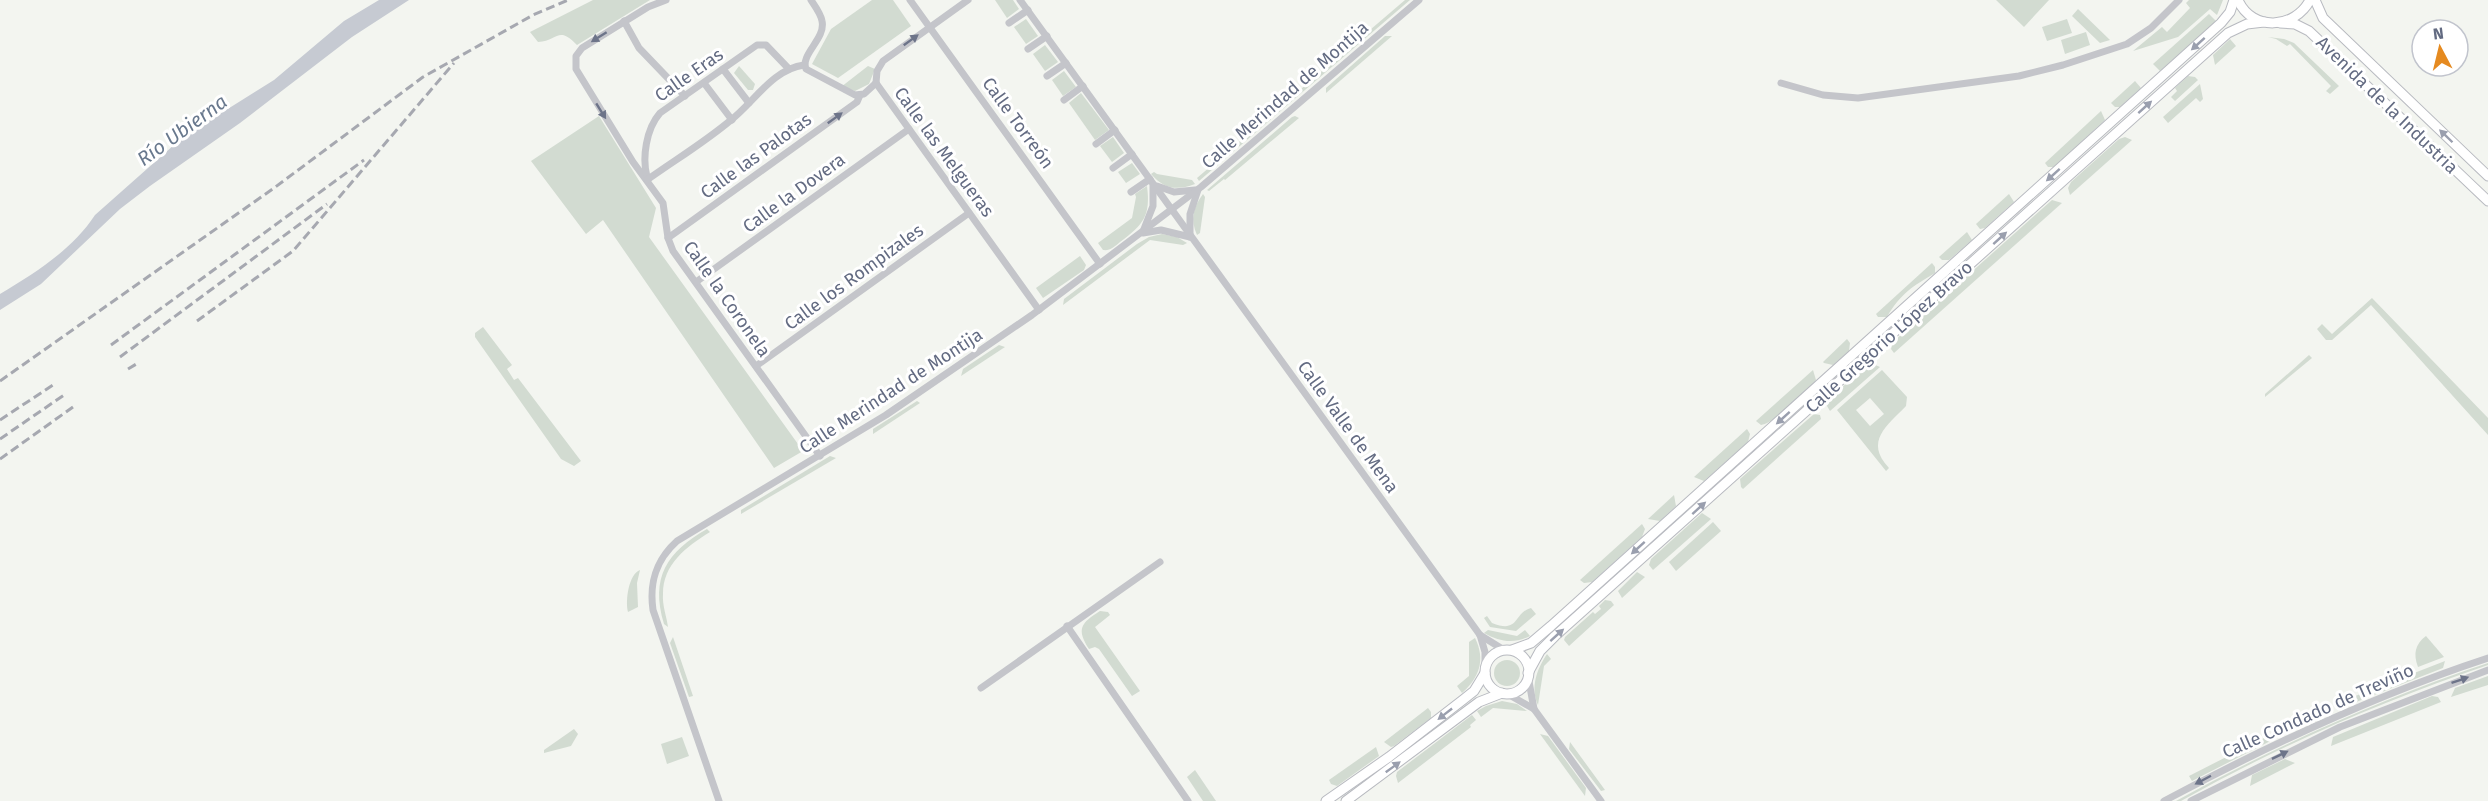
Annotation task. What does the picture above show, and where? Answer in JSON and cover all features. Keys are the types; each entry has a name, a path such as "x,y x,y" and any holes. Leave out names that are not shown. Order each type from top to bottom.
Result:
{"main road":[{"path":"2236,0 2250,16 2264,22"},
{"name":"Calle Gregorio López Bravo","path":"1508,650 1536,639 2221,24 2236,0"},
{"path":"2280,23 2300,14 2310,0"},
{"name":"Avenida de la Industria","path":"2315,0 2323,18 2488,176"},
{"name":"Calle Gregorio López Bravo","path":"1528,674 1540,651 1555,636 2228,33 2240,26 2264,22 2280,23"},
{"name":"Avenida de la Industria","path":"2280,23 2303,27 2318,38 2488,201"},
{"path":"1326,801 1382,763 1474,691 1493,654 1508,650 1524,658 1528,674 1520,689 1479,702 1346,801"},
{"path":"1485,670 1489,684 1504,693"}],"street":[{"path":"666,0 651,5 624,21 639,48 685,96"},
{"path":"647,180 732,120 789,69 804,65 823,26 811,0"},
{"name":"Calle Torreón","path":"910,0 1100,264"},
{"path":"876,83 877,71 883,61 968,0"},
{"name":"Calle Valle de Mena","path":"1020,0 1480,635 1485,652 1485,670"},
{"name":"Calle Merindad de Montija","path":"719,801 653,610 651,594 656,568 663,555 677,541 901,405 1039,310 1199,189 1419,0"},
{"path":"1781,83 1823,95 1858,98 2019,76 2063,65 2127,44 2151,28 2179,0"},
{"path":"1009,23 1028,10"},
{"name":"Calle la Coronela","path":"624,21 582,48 575,59 577,72 633,162 665,208 668,238 674,251 820,456"},
{"path":"1028,49 1047,36"},
{"name":"Calle Eras","path":"647,180 645,158 653,123 660,113 762,44 766,45 789,69"},
{"path":"1047,76 1066,63"},
{"path":"804,65 806,69 847,93 860,95"},
{"path":"723,69 749,103"},
{"path":"704,82 732,120"},
{"name":"Calle las Melgueras","path":"860,95 876,83 1039,310"},
{"path":"1064,100 1083,86"},
{"name":"Calle las Palotas","path":"668,238 857,102 860,95"},
{"name":"Calle la Dovera","path":"696,282 909,129"},
{"path":"1096,144 1115,130"},
{"path":"1113,168 1132,154"},
{"path":"1151,181 1164,190 1174,192 1199,189"},
{"path":"1131,192 1151,181"},
{"path":"1142,233 1153,206 1151,181"},
{"name":"Calle Merindad de Montija","path":"1190,237 1190,214 1199,189"},
{"name":"Calle los Rompizales","path":"756,366 969,213"},
{"path":"1142,233 1161,230 1190,237"},
{"path":"981,688 1160,562"},
{"path":"1067,626 1188,801"},
{"name":"Calle Valle de Mena","path":"1480,635 1508,650"},
{"name":"Calle Condado de Treviño","path":"2164,801 2247,757 2341,713 2488,658"},
{"name":"Calle Condado de Treviño","path":"2191,801 2340,727 2488,670"},
{"path":"1528,674 1534,709"},
{"path":"1504,693 1534,709 1601,801"}],"shaded area":[{"path":"379,0 409,0 352,37 240,123 150,186 120,209 41,284 0,310 0,294 64,250 86,228 95,215 183,137 274,80 344,21"},
{"path":"593,0 650,0 577,45 562,35 538,42 530,32"},
{"path":"872,0 893,0 911,26 838,78 812,64 831,29"},
{"path":"995,0 1013,0 1019,9 1007,18"},
{"path":"1405,0 1410,0 1199,181 1197,178"},
{"path":"1996,0 2049,0 2024,27"},
{"path":"2189,0 2223,0 2217,15 2210,9 2178,37 2133,51 2162,27 2167,32 2190,8 2186,3"},
{"path":"2078,9 2110,40 2100,43 2072,16"},
{"path":"2209,14 2216,21 2160,71 2153,64"},
{"path":"1026,19 1038,36 1026,44 1014,27"},
{"path":"2067,19 2072,33 2047,41 2042,27"},
{"path":"2086,32 2090,45 2065,54 2061,40"},
{"path":"1385,36 1392,36 1326,93 1326,88"},
{"path":"2268,37 2294,43 2339,86 2330,94 2326,91 2331,86 2290,44 2287,46"},
{"path":"2230,39 2236,46 2215,65 2213,55"},
{"path":"1045,45 1058,62 1045,71 1033,54"},
{"path":"739,66 755,84 753,90 748,90 734,73"},
{"path":"868,66 875,69 869,84 855,91 841,87"},
{"path":"1064,71 1076,87 1063,96 1052,80"},
{"path":"2188,76 2198,80 2175,101 2171,97 2177,91 2175,88"},
{"path":"2135,81 2141,88 2120,107 2115,107 2111,103"},
{"path":"2200,84 2203,99 2200,102 2196,98 2168,123 2163,117"},
{"path":"1081,93 1109,130 1095,140 1069,103"},
{"path":"2101,111 2105,120 2054,167 2048,167 2045,163"},
{"path":"599,116 656,208 649,237 803,451 774,468 603,220 586,234 531,161"},
{"path":"1292,117 1299,118 1225,180 1209,191 1207,190"},
{"path":"1113,137 1124,153 1112,162 1100,146"},
{"path":"2125,137 2132,140 2070,195 2068,188 2071,182 2119,139"},
{"path":"1132,163 1140,174 1126,183 1118,172"},
{"path":"1154,172 1192,180 1195,184 1182,188 1166,186 1151,174"},
{"path":"1147,186 1148,205 1140,225 1114,247 1103,250 1098,243 1132,218 1135,194"},
{"path":"1203,194 1205,197 1200,233 1197,235 1194,214"},
{"path":"2009,194 2014,202 1985,228 1980,229 1976,224"},
{"path":"2052,200 2062,203 1894,353 1891,349 1893,342"},
{"path":"1967,232 1972,240 1949,260 1942,260 1939,257"},
{"path":"1162,234 1177,237 1187,243 1183,245 1150,240 1063,305 1064,299 1137,244 1149,237"},
{"path":"1080,256 1086,265 1084,270 1043,298 1036,288"},
{"path":"1932,263 1935,273 1908,291 1887,317 1878,317 1876,314"},
{"path":"2372,298 2488,418 2488,435 2371,305 2332,340 2326,340 2317,329 2322,324 2332,334"},
{"path":"483,327 512,365 507,369 514,380 518,378 581,461 574,466 561,459 475,337 475,333"},
{"path":"1847,339 1850,343 1849,351 1833,365 1823,362"},
{"path":"999,345 1005,347 961,376 963,369"},
{"path":"2309,355 2312,358 2265,397 2265,394"},
{"path":"1873,364 1880,367 1830,411 1827,406 1830,398 1867,365"},
{"path":"1813,370 1816,380 1790,406 1767,423 1761,425 1756,421"},
{"path":"1882,370 1907,397 1906,406 1886,427 1878,442 1878,450 1889,468 1886,471 1837,410","holes":["1870,398 1884,414 1870,426 1856,410"]},
{"path":"917,401 920,403 873,434 873,429"},
{"path":"1814,414 1820,415 1821,419 1743,489 1740,479"},
{"path":"1747,429 1750,434 1748,442 1704,481 1694,477"},
{"path":"830,456 836,458 741,514 741,510"},
{"path":"1674,495 1676,506 1660,521 1648,519"},
{"path":"1702,513 1711,519 1653,570 1649,565 1651,559"},
{"path":"1713,522 1721,531 1676,571 1669,562"},
{"path":"1642,524 1645,529 1642,537 1592,582 1584,583 1580,580"},
{"path":"707,529 710,532 685,550 667,574 663,598 668,627 664,624 659,593 665,568 681,547"},
{"path":"640,570 637,583 638,607 628,612 629,588 636,572"},
{"path":"1637,572 1645,577 1622,598 1618,591"},
{"path":"1605,600 1611,601 1614,605 1569,646 1564,640 1565,637 1593,612 1595,614 1601,609 1599,606"},
{"path":"1531,608 1536,614 1516,631 1490,627 1484,618 1487,616 1492,623 1507,626"},
{"path":"1100,611 1108,612 1110,615 1095,627 1140,691 1132,696 1099,649 1095,647 1089,649 1085,642 1082,627 1088,619"},
{"path":"1488,630 1517,636 1525,630 1530,636 1507,641 1484,633"},
{"path":"2426,636 2444,657 2418,667 2416,650 2419,642"},
{"path":"673,637 693,696 689,697 670,643"},
{"path":"1475,638 1480,654 1479,668 1473,681 1462,693 1457,686 1469,676 1469,642"},
{"path":"1547,654 1551,659 1544,666 1538,705 1535,692 1536,678"},
{"path":"1507,660 1516,664 1520,673 1516,682 1507,686 1498,682 1494,673 1498,664"},
{"path":"2445,661 2443,668 2346,706 2340,702"},
{"path":"2488,663 2488,665 2370,709 2293,743 2181,801 2176,801 2252,761 2329,725 2408,692"},
{"path":"2488,676 2488,685 2451,697 2455,688"},
{"path":"2432,696 2438,697 2441,702 2331,746 2333,737"},
{"path":"1502,701 1517,704 1527,711 1493,708 1481,717 1477,711 1486,706"},
{"path":"1428,708 1431,718 1394,746 1391,747 1384,742"},
{"path":"1472,715 1476,720 1470,725 1471,727 1398,783 1397,772"},
{"path":"2287,726 2288,732 2192,781 2189,776"},
{"path":"574,729 578,734 571,746 544,753 544,750"},
{"path":"1540,734 1548,736 1586,788 1585,796"},
{"path":"682,737 689,756 667,764 661,744"},
{"path":"1570,742 1605,790 1601,791 1569,749"},
{"path":"1376,747 1379,756 1337,786 1331,784 1329,780"},
{"path":"2285,759 2295,763 2250,786 2252,775"},
{"path":"1195,770 1216,801 1203,801 1187,777"}],"railway":[{"path":"0,381 274,188 423,77 533,15 568,0"},
{"path":"197,321 293,251 454,63"},
{"path":"111,345 364,160"},
{"path":"120,357 327,204"},
{"path":"128,369 138,363"},
{"path":"0,420 56,383"},
{"path":"0,439 64,395"},
{"path":"0,459 73,407"}],"water label":[{"name":"Río Ubierna","path":"182,130"}]}
